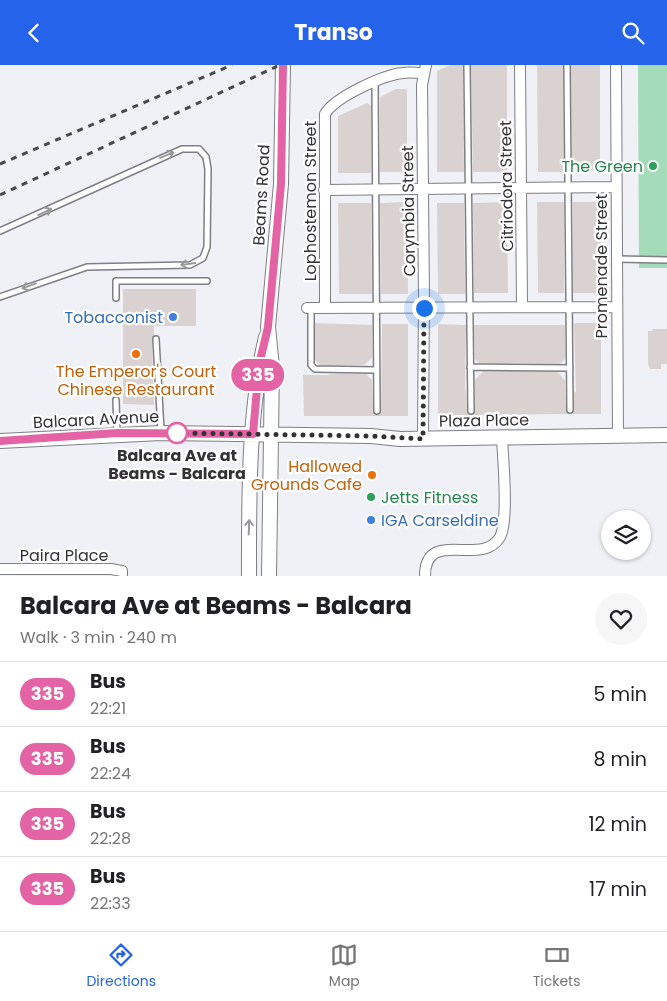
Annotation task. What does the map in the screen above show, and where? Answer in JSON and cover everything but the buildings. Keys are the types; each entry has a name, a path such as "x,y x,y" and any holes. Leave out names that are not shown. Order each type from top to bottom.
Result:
{"main road":[{"name":"Beams Road","path":"249,576 253,434 259,365 268,327 281,184 283,65"},
{"name":"Beams Road","path":"268,327 272,367 269,576"},
{"name":"Balcara Avenue","path":"0,441 117,433 253,434"},
{"path":"253,434 272,435"},
{"name":"Plaza Place","path":"272,435 423,439 667,435"}],"street":[{"name":"Citriodora Street","path":"520,65 522,307"},
{"name":"Promenade Street","path":"616,65 618,436"},
{"name":"Lophostemon Street","path":"325,308 325,114 337,101 375,82 403,73 424,69"},
{"name":"Corymbia Street","path":"423,439 424,69"},
{"path":"324,190 616,187"},
{"path":"309,308 617,307"},
{"path":"425,576 427,562 435,553 446,550 484,549 495,543 499,538 504,523 502,438"},
{"name":"Paira Place","path":"0,569 111,569 122,571 122,576"}],"lane":[{"path":"467,65 470,188 471,411"},
{"path":"567,65 570,187 570,410"},
{"path":"375,82 376,411"},
{"path":"0,231 182,149 199,149 206,157 208,169 207,247 200,261 190,265 87,267 0,297"},
{"path":"616,259 667,260"},
{"path":"116,298 116,281 207,281"},
{"path":"309,308 311,365 315,369 376,369"},
{"path":"156,339 161,433"},
{"path":"470,367 570,368"},
{"path":"116,400 117,433"}],"green space":[{"name":"The Green","path":"638,65 667,65 667,268 639,268"}],"railway":[{"path":"0,164 232,65"},
{"path":"0,195 280,65"}],"bus line":[{"name":"335","path":"0,441 117,433 253,434 259,365 268,327 281,184 283,65"}],"place":[{"name":"The Green","path":"653,166"},
{"name":"Tobacconist","path":"173,317"},
{"name":"The Emperor's Court Chinese Restaurant","path":"136,354"},
{"name":"Balcara Ave at Beams - Balcara","path":"177,433"},
{"name":"Hallowed Grounds Cafe","path":"372,475"},
{"name":"Jetts Fitness","path":"371,497"},
{"name":"IGA Carseldine","path":"371,520"}],"route":[{"path":"177,433 371,436 423,439 424,308"}]}
